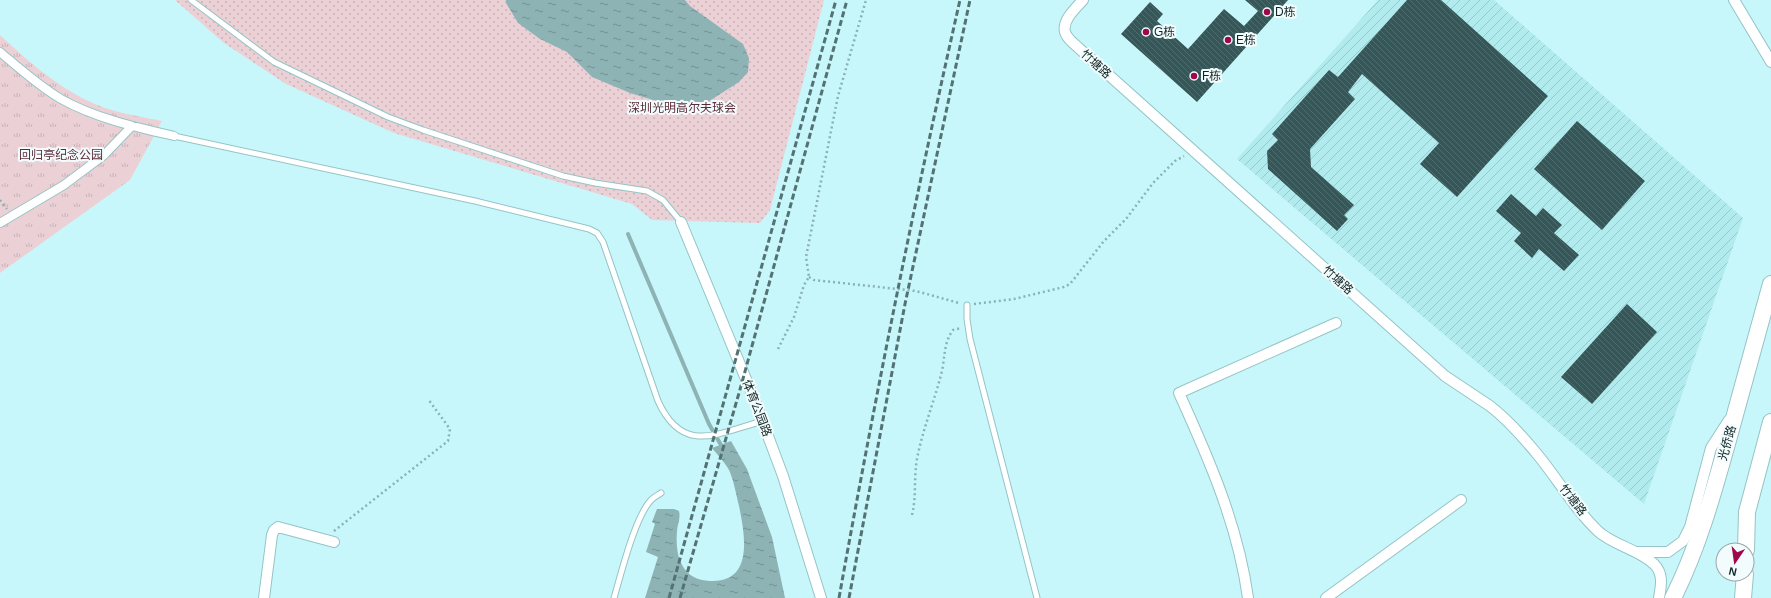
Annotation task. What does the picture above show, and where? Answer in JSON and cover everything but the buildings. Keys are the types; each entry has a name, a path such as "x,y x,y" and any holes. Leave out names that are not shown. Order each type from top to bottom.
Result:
{"main road":[{"name":"光侨路","path":"1673,598 1698,540 1771,284"},
{"path":"1746,542 1747,512 1771,422"},
{"path":"1743,598 1744,582"}],"street":[{"name":"竹塘路","path":"1083,0 1067,20 1065,26 1065,33 1072,42 1445,376 1501,416 1537,454 1580,511 1600,532 1618,545 1636,552 1654,564 1659,571 1662,580 1659,598"},
{"path":"1734,0 1771,62"},
{"path":"0,52 24,72 60,98 82,109 132,126 174,136"},
{"path":"0,223 64,184 104,155 132,126"},
{"name":"体育公园路","path":"681,222 783,476 821,598"},
{"path":"1248,598 1238,546 1226,503 1208,456 1179,393 1336,323"},
{"name":"竹塘路","path":"1636,552 1668,552 1683,541 1690,528 1711,448 1736,409"},
{"path":"1326,598 1461,500"},
{"path":"264,598 272,535 274,530 278,527 329,540"}],"lane":[{"path":"191,0 274,62 388,117 563,176 595,184 647,191 663,200 681,222"},
{"path":"174,136 475,201 589,229 597,233 603,242 663,411 671,422 692,436 705,437 762,421"},
{"path":"967,305 968,326 1036,598"},
{"path":"614,598 628,550 641,517 651,500 661,493"}],"path":[{"path":"778,349 794,317 804,285 809,277 806,257 838,96 866,0"},
{"path":"809,277 814,280 916,291 967,305 1014,299 1064,287 1070,284 1104,241 1126,219 1153,183 1174,161 1193,150"},
{"path":"912,515 916,500 914,490 918,455 942,372 946,344 953,330 968,326"},
{"path":"329,540 448,441 450,429 428,398"}],"shaded area":[{"path":"1378,0 1494,0 1743,218 1644,504 1237,159"}],"green space":[{"name":"深圳光明高尔夫球会","path":"175,0 824,0 770,210 760,223 652,220 632,204 394,133 286,84 224,43"},
{"name":"回归亭纪念公园","path":"0,35 49,77 90,102 126,114 162,121 130,180 0,273"}],"water":[{"path":"506,0 685,0 690,6 743,44 749,58 748,72 739,82 706,103 686,107 666,104 630,93 592,77 567,52 540,39 518,23 506,3"},
{"path":"731,441 747,469 772,537 785,598 645,598 658,557 646,552 655,524 652,522 657,509 674,509 679,511 680,517 677,529 678,553 680,562 690,575 710,581 724,580 734,574 740,566 744,543 735,488 729,470 712,448"}],"waterway":[{"path":"628,234 709,424 721,445"}],"railway":[{"path":"669,598 836,0"},
{"path":"680,598 741,386 847,0"},
{"path":"839,598 896,298 960,0"},
{"path":"849,598 905,304 970,0"}],"place":[{"name":"D栋","path":"1267,12"},
{"name":"G栋","path":"1146,32"},
{"name":"E栋","path":"1228,40"},
{"name":"F栋","path":"1194,76"}]}
